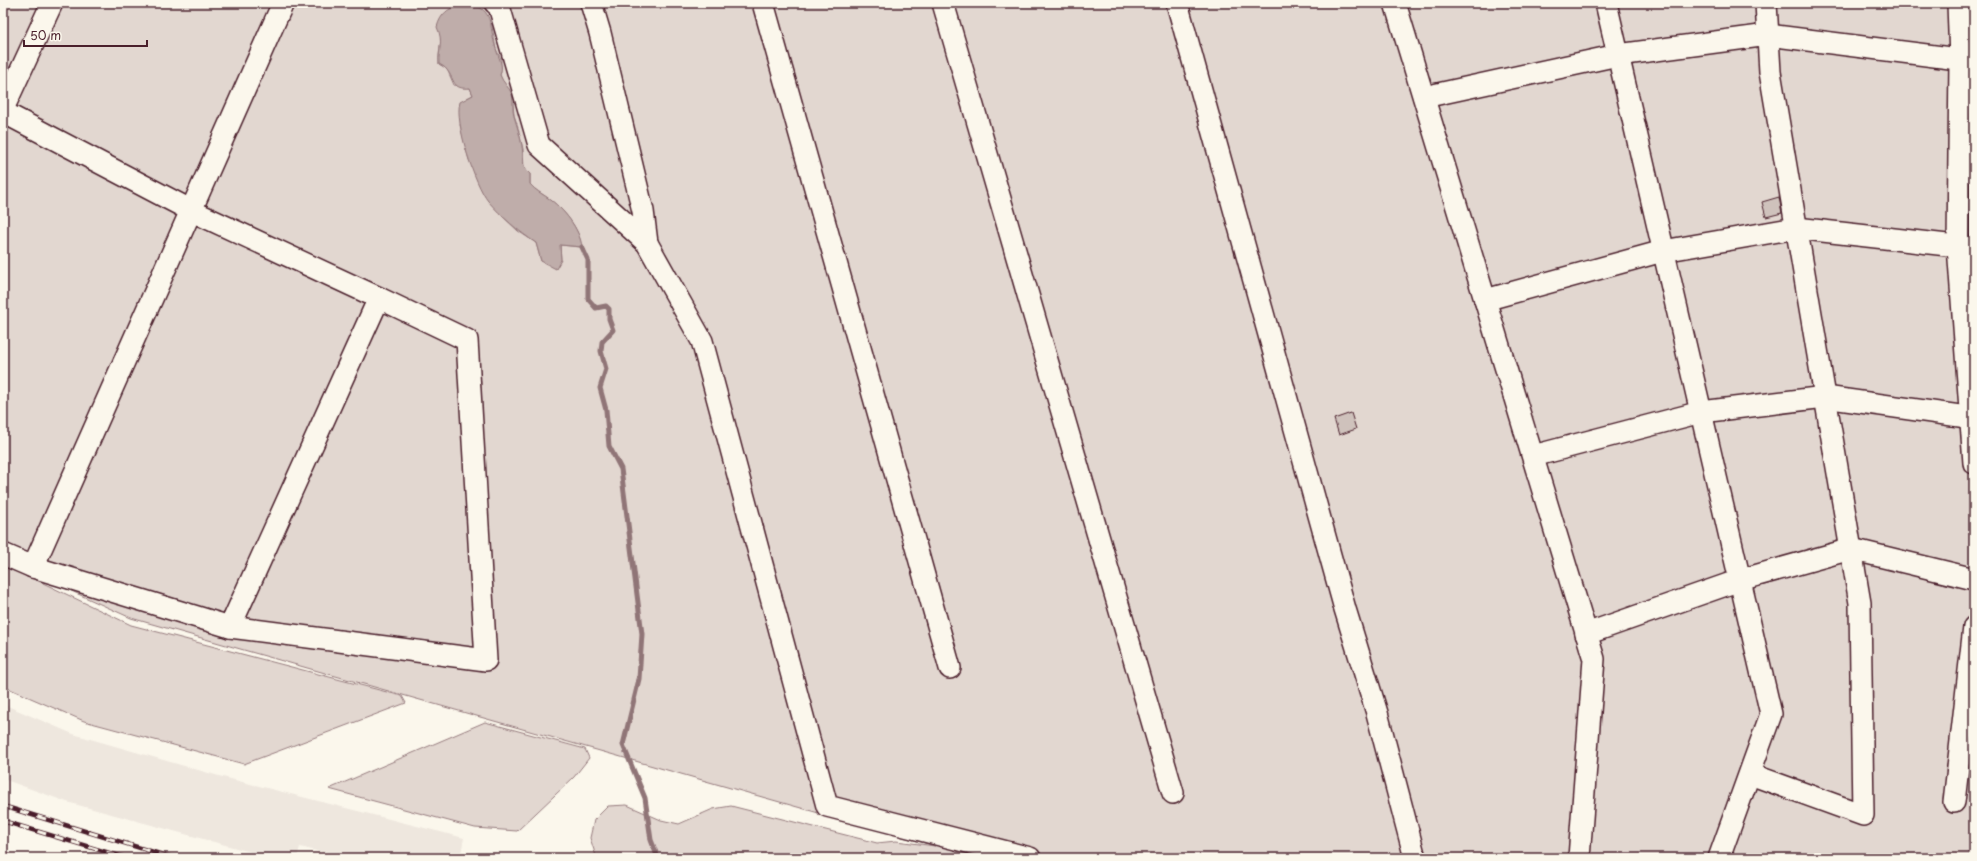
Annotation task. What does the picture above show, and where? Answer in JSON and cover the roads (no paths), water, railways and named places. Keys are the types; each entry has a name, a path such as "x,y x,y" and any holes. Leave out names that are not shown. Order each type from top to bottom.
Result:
{"lane":[{"path":"3,109 52,3"},
{"path":"33,567 283,3"},
{"path":"496,3 499,6 539,145 647,243 702,341 827,806 1030,858"},
{"path":"591,3 600,33 641,203 647,243"},
{"path":"763,3 950,668"},
{"path":"944,3 1173,793"},
{"path":"1178,3 1343,602 1377,713 1415,858"},
{"path":"1395,3 1594,659 1579,858"},
{"path":"1606,3 1771,714 1719,858"},
{"path":"1750,774 1863,815 1860,604 1770,72 1766,3"},
{"path":"1958,3 1967,61 1966,247 1974,463"},
{"path":"1424,97 1618,55 1768,35 1967,61"},
{"path":"3,112 192,211 466,340 486,660 230,627 33,567 3,554"},
{"path":"1485,300 1663,251 1796,228 1966,247"},
{"path":"230,627 379,298"},
{"path":"1533,456 1701,412 1825,397 1973,418"},
{"path":"1586,634 1740,580 1851,549 1974,579"},
{"path":"1954,802 1974,627"}],"waterway":[{"path":"582,247 588,260 588,299 596,308 606,306 609,309 609,319 613,330 602,342 601,351 606,369 600,388 606,410 609,446 621,469 642,634 639,679 623,745 645,798 651,840 658,858"}],"railway":[{"path":"3,806 173,858"},
{"path":"3,821 126,858"}]}
